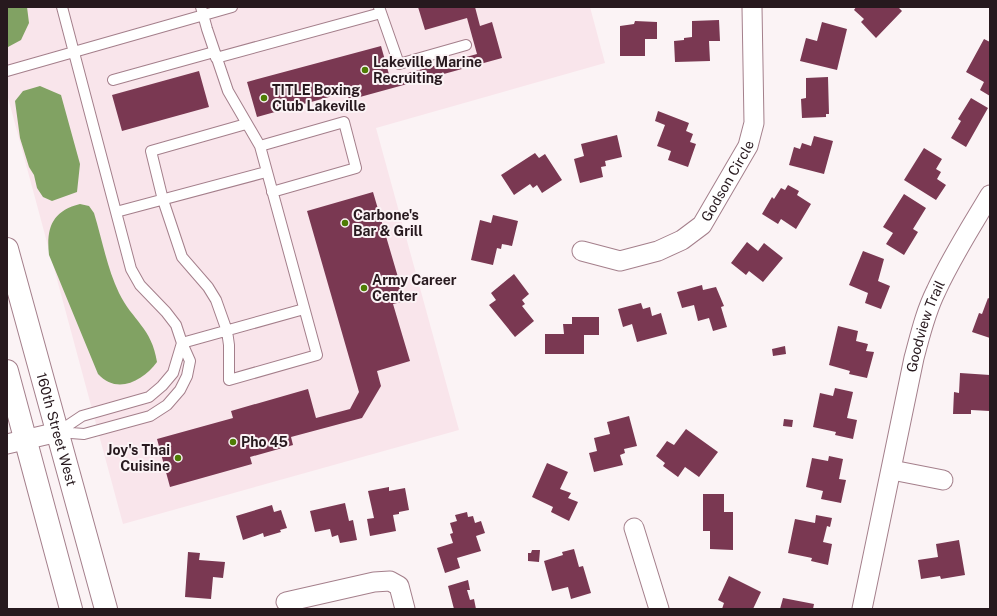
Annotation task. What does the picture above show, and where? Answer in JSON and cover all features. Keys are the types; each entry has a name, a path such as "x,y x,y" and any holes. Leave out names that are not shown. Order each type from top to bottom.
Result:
{"main road":[{"name":"160th Street West","path":"7,249 106,609"},
{"path":"7,371 16,441 71,609"}],"street":[{"name":"Godson Circle","path":"582,251 620,261 658,251 682,240 702,225 748,146 754,123 752,7"},
{"name":"Goodview Trail","path":"862,609 914,358 923,324 935,292 990,195"},
{"path":"16,441 58,432"},
{"path":"892,470 943,480"},
{"path":"634,528 659,609"},
{"path":"286,602 374,582 390,581 399,586 405,609"}],"lane":[{"path":"58,432 84,434 150,416 167,405 180,390 190,361 176,325 166,312 140,285 131,269 62,7"},
{"path":"7,71 74,52 202,11 232,7"},
{"path":"113,80 215,55 380,10 399,64 466,45"},
{"path":"202,11 215,55 228,91 260,146 317,355 228,380 229,345 227,331 216,300 208,287 182,257 163,200 151,152 246,124"},
{"path":"260,146 344,122 356,168 272,192"},
{"path":"116,212 266,172"},
{"path":"182,343 304,309"},
{"path":"58,432 82,416 149,397 162,386 173,373 182,343"}],"shaded area":[{"path":"7,7 590,7 605,63 376,128 459,430 123,524 7,94"},
{"path":"7,7 27,7 29,23 21,40 8,47"},
{"path":"40,86 61,95 80,164 77,192 52,201 43,197 37,188 34,175 29,167 20,138 15,101 23,91"},
{"path":"80,204 89,206 94,213 108,264 119,293 146,332 154,350 157,362 145,375 129,383 113,384 98,374 49,255 48,245 50,229 53,222 63,211"}],"building":[{"path":"418,7 475,7 480,26 492,22 502,58 349,100 347,92 257,117 247,82 381,46 390,78 477,54 467,18 425,30"},
{"path":"856,7 898,7 902,11 876,38 861,22 864,19 854,10"},
{"path":"719,20 720,41 709,41 710,61 675,62 674,41 692,37 692,21"},
{"path":"635,21 657,22 657,39 645,39 645,56 620,56 620,26 634,24"},
{"path":"822,22 847,29 837,70 800,61 806,38 817,41"},
{"path":"984,39 990,42 990,96 980,90 984,82 966,72"},
{"path":"199,71 209,107 122,131 112,95"},
{"path":"828,77 829,114 826,114 826,117 802,118 801,99 806,98 806,78"},
{"path":"971,98 988,108 966,147 951,138 961,121 958,119"},
{"path":"658,111 689,123 686,131 693,134 690,142 696,144 688,167 668,160 671,151 657,146 665,125 655,121"},
{"path":"617,135 622,157 605,161 606,166 601,167 603,177 580,183 574,159 584,156 581,144"},
{"path":"814,136 833,141 824,174 789,165 794,147 800,149 802,143 811,146"},
{"path":"924,148 942,159 936,169 941,172 937,179 946,185 936,200 904,180"},
{"path":"535,153 539,158 545,154 562,180 542,193 537,185 533,188 530,184 514,195 501,175"},
{"path":"788,185 799,191 797,195 811,204 796,229 781,219 778,224 762,214 772,197 774,199 781,188 785,190"},
{"path":"373,192 405,301 393,304 410,361 377,371 381,386 362,418 291,437 293,445 250,457 252,464 170,487 157,439 233,418 231,411 308,389 316,418 350,409 359,392 307,211"},
{"path":"904,194 926,208 913,229 918,232 904,255 886,244 893,233 883,227"},
{"path":"493,215 518,221 512,246 502,244 501,249 497,248 493,265 471,260 480,220 491,223"},
{"path":"747,242 758,251 764,243 783,258 763,282 749,271 746,275 731,263"},
{"path":"863,251 884,259 878,281 890,286 881,309 865,303 868,293 849,285"},
{"path":"514,274 529,294 522,300 525,304 522,306 534,321 515,337 489,305 496,300 491,293"},
{"path":"702,285 703,290 716,287 724,306 721,307 727,327 713,331 709,318 698,321 694,305 682,308 677,292"},
{"path":"988,298 990,299 990,338 972,332 979,313 982,314"},
{"path":"641,303 643,309 650,307 652,316 661,313 667,334 637,342 632,324 623,327 618,309"},
{"path":"572,317 599,317 599,335 584,335 584,354 545,354 545,334 564,334 563,324 572,324"},
{"path":"838,326 858,331 856,341 868,344 866,351 874,352 867,378 849,374 850,371 829,365"},
{"path":"785,346 786,354 773,356 772,349"},
{"path":"960,373 990,375 990,411 971,410 971,414 953,414 954,392 959,393"},
{"path":"835,388 853,392 847,418 857,420 853,439 835,435 836,432 813,427 820,393 833,396"},
{"path":"629,416 637,446 624,449 625,453 620,455 623,465 594,472 589,453 597,451 594,438 610,434 607,422"},
{"path":"784,419 793,420 792,427 783,426"},
{"path":"686,429 718,452 699,477 685,467 678,477 663,466 665,463 656,456 667,441 674,445"},
{"path":"829,456 843,459 839,479 846,480 841,503 821,499 823,491 806,487 812,458 828,461"},
{"path":"547,463 568,472 560,489 571,493 568,498 578,502 569,521 551,512 553,507 532,497"},
{"path":"389,487 389,491 405,488 409,510 393,515 396,531 370,536 367,519 374,518 368,491"},
{"path":"703,494 724,494 724,512 733,512 733,550 710,549 710,531 703,531"},
{"path":"345,503 349,521 353,520 357,540 340,543 338,535 332,537 330,529 315,532 310,511"},
{"path":"272,505 274,512 281,510 287,528 280,530 281,532 264,537 263,533 243,540 236,516"},
{"path":"467,512 468,517 473,516 475,523 481,521 485,533 476,536 481,551 457,558 460,568 445,573 437,548 453,543 450,534 453,533 450,523 457,521 455,515"},
{"path":"816,515 832,518 830,527 827,526 823,542 832,544 828,565 811,561 812,558 788,553 795,519 815,523"},
{"path":"959,540 965,575 941,579 940,576 921,579 918,560 938,557 936,544"},
{"path":"574,549 579,567 583,566 591,593 571,599 568,587 552,591 544,561 563,555 562,552"},
{"path":"532,550 540,550 539,562 528,561 528,553 531,553"},
{"path":"188,552 200,553 199,560 225,562 223,578 213,577 211,599 185,597"},
{"path":"729,576 761,592 753,609 722,609 724,603 718,600"},
{"path":"468,580 470,590 467,590 470,600 474,599 476,609 454,609 448,586"},
{"path":"783,598 814,604 813,609 780,609"}],"place":[{"name":"Lakeville Marine Recruiting","path":"365,70"},
{"name":"TITLE Boxing Club Lakeville","path":"264,98"},
{"name":"Carbone's Bar & Grill","path":"345,223"},
{"name":"Army Career Center","path":"364,288"},
{"name":"Pho 45","path":"233,442"},
{"name":"Joy's Thai Cuisine","path":"178,458"}]}
